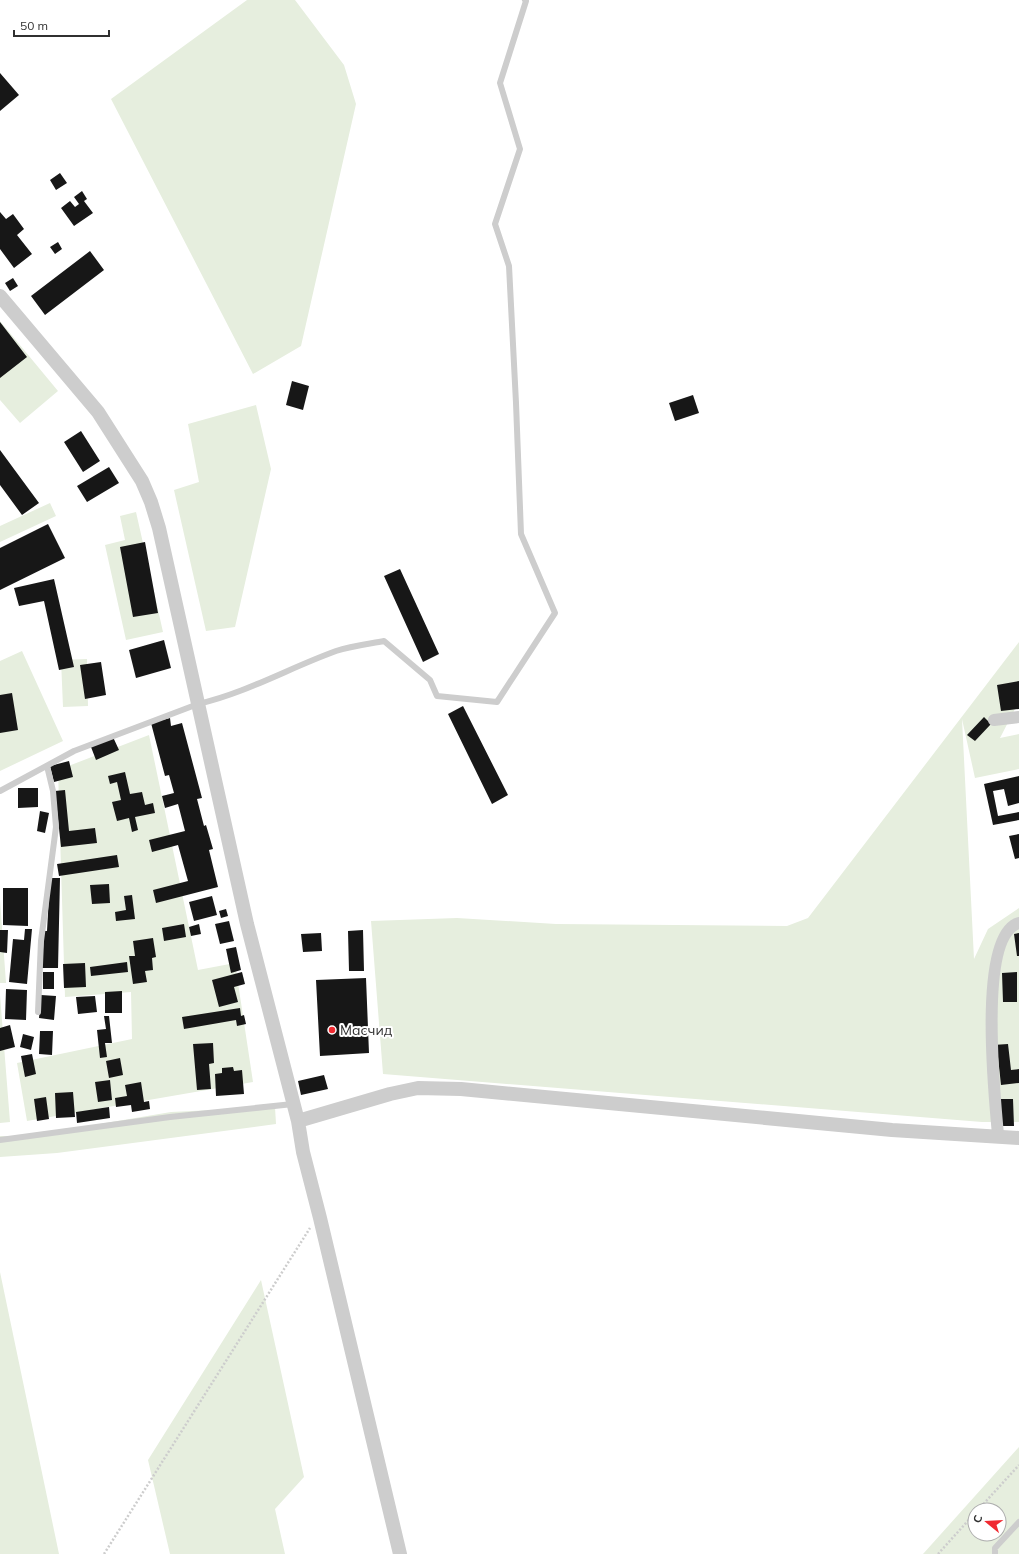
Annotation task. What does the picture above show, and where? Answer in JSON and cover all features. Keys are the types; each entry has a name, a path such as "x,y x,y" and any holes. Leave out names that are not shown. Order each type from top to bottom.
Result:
{"street":[{"path":"4,304 98,412 142,481 151,502 159,528 247,924 298,1121 303,1152 400,1554"},
{"path":"994,720 1019,717"},
{"path":"998,1136 991,1026 994,975 1001,943 1014,924 1019,923"},
{"path":"298,1121 390,1094 418,1088 461,1089 892,1130 1019,1138"}],"lane":[{"path":"0,791 74,751 198,704 267,681 337,651 384,640 430,680 437,696 497,702 555,612 521,534 516,403 508,266 496,224 520,149 500,83 526,1 525,0"},
{"path":"38,1012 41,941 56,827 53,791 47,766"},
{"path":"0,1140 170,1117 293,1104"},
{"path":"995,1554 996,1548 1019,1522"}],"path":[{"path":"104,1554 307,1232 320,1218"},
{"path":"985,1502 1019,1465"},
{"path":"938,1554 967,1523"}],"green space":[{"path":"247,0 295,0 344,65 356,104 301,346 253,374 111,99"},
{"path":"0,321 58,391 20,423 0,400"},
{"path":"256,405 271,469 235,627 206,631 174,490 199,482 188,424"},
{"path":"50,503 56,516 0,542 0,526"},
{"path":"136,512 163,632 126,640 105,545 125,540 120,516"},
{"path":"1019,642 1019,701 1000,738 1019,734 1019,769 975,778 962,719 974,959 988,929 1019,908 1019,1122 982,1122 383,1074 371,921 457,918 556,924 787,926 808,918"},
{"path":"22,651 63,741 0,771 0,661"},
{"path":"87,659 88,706 63,707 61,660"},
{"path":"149,735 198,970 235,963 253,1082 27,1121 17,1063 132,1039 131,992 65,997 58,770"},
{"path":"0,900 6,983 0,983"},
{"path":"0,995 10,1122 0,1123"},
{"path":"275,1107 276,1124 57,1153 0,1157 0,1136 28,1136 171,1112"},
{"path":"0,1272 59,1554 0,1554"},
{"path":"261,1280 304,1477 275,1509 285,1554 170,1554 148,1460"},
{"path":"1019,1447 1019,1554 923,1554 967,1505 967,1542 1007,1542 1007,1502 970,1502"}],"building":[{"path":"0,73 19,95 0,111"},
{"path":"60,173 67,183 56,190 50,180"},
{"path":"82,191 87,199 84,201 93,213 74,226 61,208 70,201 75,207 79,204 74,197"},
{"path":"0,212 6,219 13,214 24,229 17,235 32,254 14,268 0,249"},
{"path":"58,242 62,249 55,254 50,247"},
{"path":"90,251 104,270 45,315 31,296"},
{"path":"13,278 18,286 10,291 5,283"},
{"path":"0,322 27,357 0,378"},
{"path":"292,381 309,386 303,410 286,405"},
{"path":"693,395 699,413 675,421 669,403"},
{"path":"81,431 100,461 83,472 64,442"},
{"path":"0,450 39,503 22,515 0,485"},
{"path":"109,467 119,483 87,502 77,486"},
{"path":"48,524 65,558 0,590 0,548"},
{"path":"145,542 158,613 133,617 120,547"},
{"path":"400,569 439,654 423,662 384,576"},
{"path":"54,579 74,667 59,670 44,601 19,606 14,588"},
{"path":"164,640 171,668 136,678 129,650"},
{"path":"101,662 106,695 85,699 80,665"},
{"path":"1019,681 1019,709 1001,711 997,685"},
{"path":"12,693 18,730 0,733 0,695"},
{"path":"463,706 508,795 492,804 448,714"},
{"path":"984,717 991,724 975,741 967,735"},
{"path":"170,718 171,726 182,723 202,798 197,799 204,826 206,825 213,849 209,850 218,887 156,903 153,890 188,881 178,845 152,852 149,840 185,831 178,804 165,808 162,796 174,793 169,775 165,776 151,723"},
{"path":"113,737 119,750 96,760 91,747"},
{"path":"69,761 73,777 54,782 50,766"},
{"path":"125,772 130,794 142,792 145,805 153,803 155,813 135,817 138,830 132,832 129,818 117,821 112,802 121,800 117,782 110,784 108,776"},
{"path":"1019,776 1019,803 1008,806 1004,789 993,791 998,816 1019,812 1019,820 993,825 984,784"},
{"path":"18,788 38,788 38,807 18,808"},
{"path":"65,790 69,831 95,828 97,843 61,847 55,791"},
{"path":"40,811 49,813 45,833 37,831"},
{"path":"1019,834 1019,858 1015,859 1009,836"},
{"path":"117,855 119,867 59,876 57,864"},
{"path":"50,878 60,878 58,968 42,968 44,931 47,931"},
{"path":"109,884 110,903 92,904 90,885"},
{"path":"3,888 28,888 28,926 3,925"},
{"path":"132,895 135,919 116,921 115,912 126,910 124,896"},
{"path":"212,896 217,915 194,921 189,902"},
{"path":"226,909 228,916 221,918 219,911"},
{"path":"229,921 234,941 220,944 215,924"},
{"path":"184,924 186,937 164,941 162,928"},
{"path":"199,924 201,934 191,936 189,927"},
{"path":"25,929 32,929 27,984 9,982 13,939 24,940"},
{"path":"0,930 8,930 7,953 0,952"},
{"path":"363,930 364,971 349,971 348,931"},
{"path":"321,933 322,951 303,952 301,934"},
{"path":"1019,933 1019,956 1017,956 1014,934"},
{"path":"153,938 156,957 152,958 153,970 145,971 147,982 133,984 129,956 135,956 133,941"},
{"path":"236,947 241,970 231,973 226,949"},
{"path":"127,962 128,972 91,976 90,967"},
{"path":"85,963 86,987 64,988 63,964"},
{"path":"43,972 54,972 54,989 43,989"},
{"path":"242,972 245,984 234,987 238,1002 219,1007 212,980"},
{"path":"1017,972 1017,1002 1003,1002 1002,973"},
{"path":"366,978 369,1053 320,1056 316,980"},
{"path":"6,989 27,990 26,1020 5,1019"},
{"path":"122,991 122,1013 105,1013 105,992"},
{"path":"41,995 56,996 54,1020 39,1018"},
{"path":"95,996 97,1012 78,1014 76,997"},
{"path":"240,1008 241,1016 244,1015 246,1024 237,1026 236,1020 184,1029 182,1017"},
{"path":"104,1016 109,1016 112,1043 105,1043 107,1057 100,1058 97,1030 106,1029"},
{"path":"10,1025 15,1047 0,1051 0,1028"},
{"path":"40,1031 53,1031 52,1055 39,1054"},
{"path":"23,1034 34,1037 31,1050 20,1047"},
{"path":"213,1043 214,1063 209,1064 211,1089 197,1090 193,1044"},
{"path":"1008,1044 1011,1070 1019,1069 1019,1083 1001,1085 998,1057 993,1045"},
{"path":"32,1054 36,1074 25,1077 21,1056"},
{"path":"120,1058 123,1075 109,1078 106,1061"},
{"path":"233,1067 234,1071 242,1070 244,1094 216,1096 215,1074 222,1073 222,1068"},
{"path":"324,1075 328,1089 301,1095 298,1081"},
{"path":"110,1080 112,1100 98,1102 95,1082"},
{"path":"141,1082 144,1102 149,1101 150,1109 132,1112 131,1105 116,1107 115,1098 127,1096 125,1085"},
{"path":"73,1092 75,1117 56,1118 55,1093"},
{"path":"46,1097 49,1119 37,1121 34,1099"},
{"path":"998,1099 1013,1099 1014,1126 999,1126"},
{"path":"109,1107 110,1118 77,1123 76,1112"}],"place":[{"name":"Масчид","path":"332,1030"}]}
